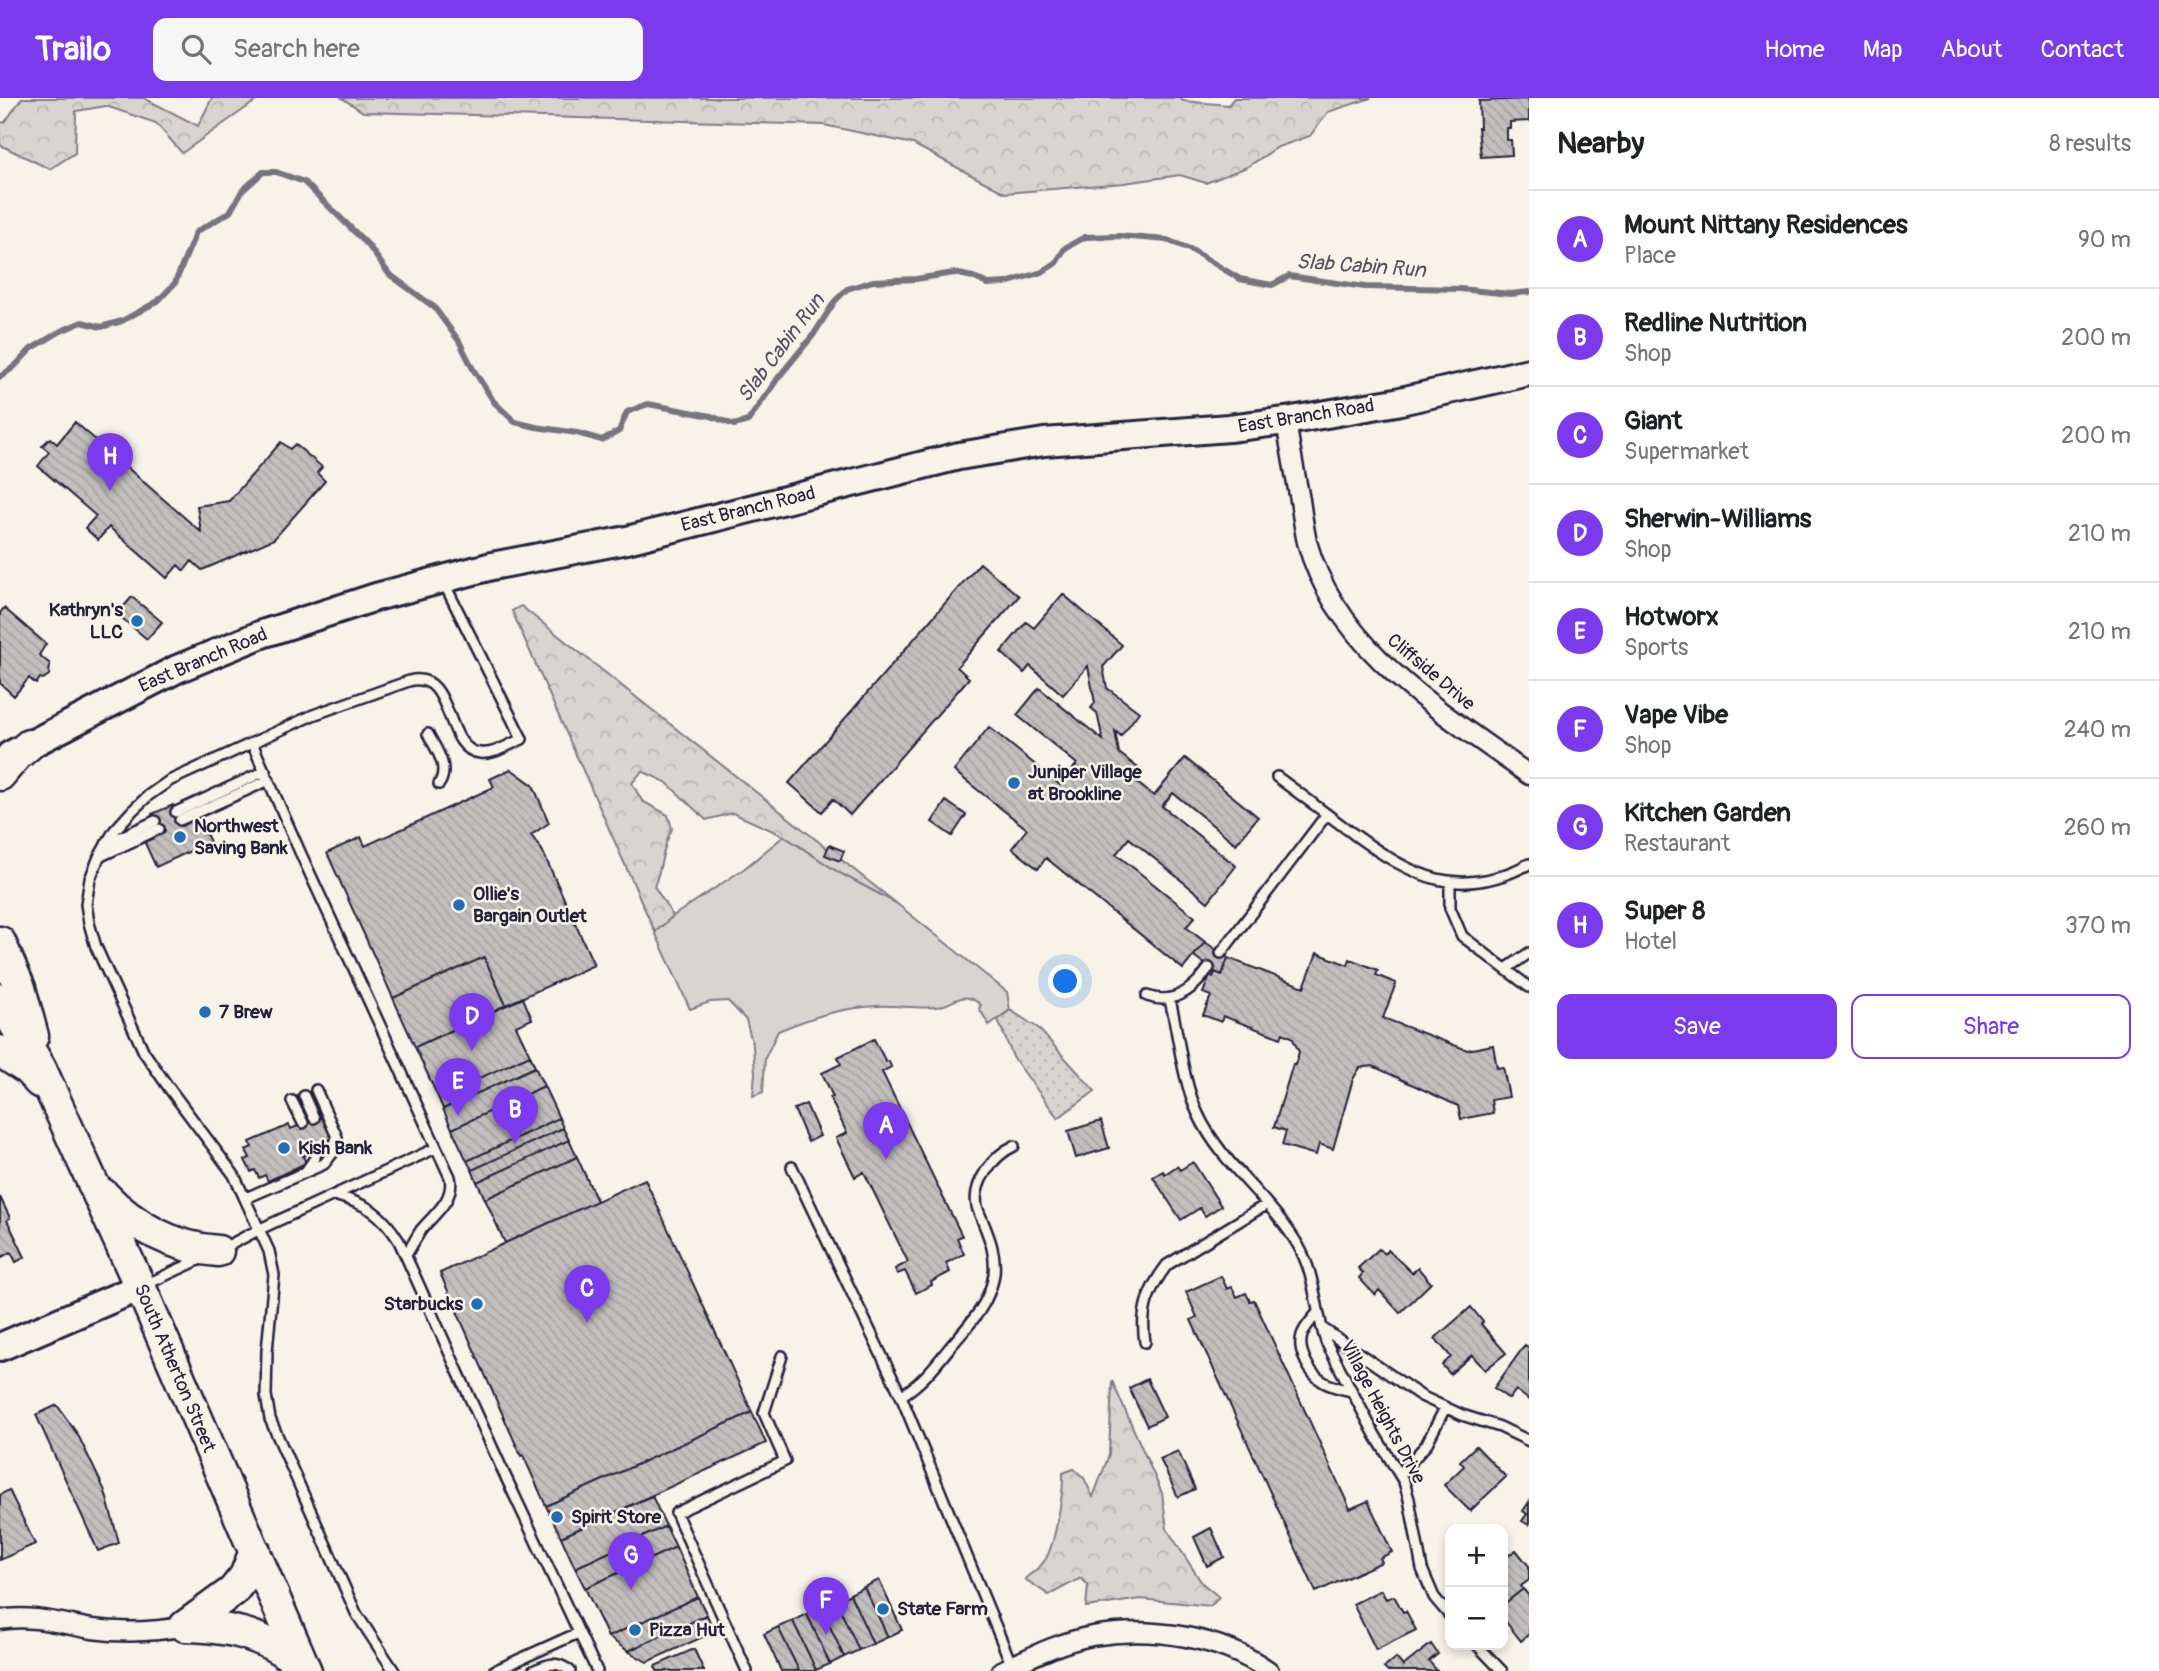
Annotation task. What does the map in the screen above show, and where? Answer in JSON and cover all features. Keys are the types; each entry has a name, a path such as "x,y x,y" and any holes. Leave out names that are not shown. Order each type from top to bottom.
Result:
{"main road":[{"name":"East Branch Road","path":"0,761 166,674 250,639 376,597 492,566 627,540 959,456 1044,442 1286,421 1396,402 1529,372"},
{"path":"0,753 29,745"},
{"path":"0,775 16,755 29,745"},
{"name":"South Atherton Street","path":"0,942 20,988 40,1067"},
{"name":"South Atherton Street","path":"0,999 40,1067 54,1097 140,1287 305,1669"},
{"path":"0,1051 27,1069 54,1097"},
{"path":"93,1183 111,1202 149,1230 196,1250 218,1251"},
{"path":"0,1347 140,1287"},
{"path":"185,1626 233,1591 245,1576 254,1551"},
{"path":"185,1626 211,1627 253,1635 289,1654 305,1669"}],"street":[{"name":"Cliffside Drive","path":"1286,421 1307,541 1316,568 1335,605 1360,638 1389,668 1466,730 1529,775"},
{"path":"0,1620 8,1618 44,1621 134,1632 185,1626"},
{"path":"1007,1669 1057,1646 1092,1636 1141,1632 1205,1642 1232,1651 1269,1671"}],"lane":[{"path":"394,1671 356,1613 270,1419 266,1395 267,1350 274,1271 269,1251 246,1198 229,1168 144,1052 96,947 86,904 88,887 106,844 126,817 158,788 313,715 419,679 429,681 437,689 462,740 477,753 493,751 522,739 443,580"},
{"path":"428,734 443,767 439,783"},
{"path":"252,743 450,1177 450,1192 446,1201 406,1255"},
{"path":"178,816 267,776"},
{"path":"1277,777 1392,861 1421,875 1450,881 1490,879 1529,864"},
{"path":"1221,953 1327,814"},
{"path":"99,857 157,825 106,844"},
{"path":"1450,881 1450,908 1462,936 1529,987"},
{"path":"1506,969 1529,953"},
{"path":"1147,996 1170,1000 1191,989 1209,968"},
{"path":"1170,1000 1197,1112 1221,1150 1268,1205 1305,1258 1315,1289 1321,1327"},
{"path":"246,1198 324,1164 332,1154 338,1137 316,1090"},
{"path":"304,1096 314,1118"},
{"path":"292,1101 303,1123"},
{"path":"324,1164 327,1144"},
{"path":"901,1396 926,1377 989,1295 994,1272 993,1250 976,1205 978,1191 984,1175 1000,1154 1014,1146"},
{"path":"140,1287 436,1148"},
{"path":"305,1172 315,1158 316,1149"},
{"path":"792,1167 901,1396 1007,1669"},
{"path":"334,1195 367,1207 393,1231 597,1671"},
{"path":"1145,1342 1143,1318 1147,1298 1167,1265 1268,1205"},
{"path":"1318,1312 1303,1332 1300,1344 1302,1354 1317,1380 1351,1391"},
{"name":"Village Heights Drive","path":"1321,1327 1351,1391 1400,1474 1409,1499 1417,1550 1427,1584 1445,1610"},
{"name":"Village Heights Drive","path":"1321,1327 1421,1396 1529,1441"},
{"path":"747,1671 676,1513 785,1461 764,1413 782,1356"},
{"path":"1400,1474 1426,1445 1445,1408"},
{"path":"494,1671 578,1633"},
{"path":"1482,1650 1502,1671"},
{"path":"533,1671 553,1663 570,1671"}],"green space":[{"path":"22,98 144,98 198,126 212,98 260,98 182,153 156,123 106,106 76,111 75,153 50,169 0,145 0,123 5,122"},
{"path":"342,98 1180,98 1183,101 1228,105 1234,98 1371,98 1328,112 1310,136 1278,147 1247,167 1206,183 1180,175 1124,183 1005,193 913,144 824,125 363,112"},
{"path":"521,606 896,903 838,872 784,836 733,813 706,820 666,782 642,771 632,783 642,801 668,815 672,829 654,886 673,916 655,932 512,611"},
{"path":"784,836 838,872 896,903 1007,992 1010,1010 989,1025 979,1008 981,1005 968,998 936,1007 864,1007 815,1017 778,1031 765,1058 763,1092 753,1096 753,1046 746,1020 728,1001 710,1002 690,1009 655,932 673,916 745,868"},
{"path":"1010,1010 1038,1028 1095,1091 1058,1118 1013,1057 998,1020"},
{"path":"1112,1381 1162,1493 1167,1529 1202,1583 1219,1597 1211,1606 1141,1599 1086,1607 1088,1585 1081,1578 1049,1595 1025,1579 1041,1565 1049,1553 1058,1518 1063,1473 1074,1469 1084,1478 1093,1497 1109,1455"}],"building":[{"path":"1529,99 1529,121 1510,122 1510,128 1507,128 1507,140 1511,140 1512,155 1481,157 1479,101"},
{"path":"75,422 201,532 197,506 229,501 281,442 290,449 295,444 322,467 317,473 325,481 274,539 202,570 192,561 184,571 178,565 167,578 109,527 98,540 85,528 96,516 38,466 49,452 42,446 50,438 57,444"},
{"path":"980,563 1019,596 957,667 969,678 850,815 833,799 822,812 789,783"},
{"name":"Juniper Village at Brookline","path":"1063,594 1122,645 1103,667 1107,688 1139,712 1121,736 1115,731 1119,753 1143,772 1136,782 1154,796 1185,758 1258,817 1236,844 1173,793 1162,806 1236,866 1208,902 1129,838 1116,854 1195,917 1186,927 1205,942 1183,969 1046,858 1038,869 1012,848 1027,829 954,771 989,727 1060,785 1077,764 1017,715 1039,688 1103,740 1097,713 1091,708 1095,703 1088,666 1063,695 1030,666 1024,673 1001,652 1026,622 1034,628"},
{"path":"132,597 162,622 147,639 117,614"},
{"path":"4,608 46,644 39,655 50,664 49,675 40,678 36,684 29,678 14,696 0,683 0,613"},
{"name":"Ollie's Bargain Outlet","path":"511,769 533,785 549,823 531,835 542,850 594,965 506,1005 484,957 393,998 327,853 361,837 365,846 494,787 490,779"},
{"path":"946,801 966,815 952,836 932,822"},
{"name":"Northwest Saving Bank","path":"173,805 182,823 198,816 210,842 156,867 144,841 161,833 152,814"},
{"path":"829,845 844,851 840,861 825,855"},
{"path":"1205,942 1228,958 1222,975 1194,956"},
{"path":"1317,953 1348,965 1350,959 1378,970 1376,975 1396,983 1383,1018 1467,1050 1493,1045 1497,1068 1503,1067 1509,1097 1491,1100 1493,1113 1461,1119 1458,1106 1373,1066 1360,1068 1353,1079 1333,1149 1319,1144 1316,1155 1282,1145 1286,1131 1274,1127 1299,1052 1292,1037 1283,1033 1281,1038 1223,1016 1221,1022 1203,1015 1211,996 1203,993 1210,976 1213,977 1215,972 1222,975 1228,958 1304,987"},
{"path":"484,957 506,1005 415,1047 393,998"},
{"path":"523,998 532,1019 516,1026 530,1055 438,1097 415,1047"},
{"path":"874,1039 891,1067 882,1072 962,1236 957,1238 964,1254 946,1263 950,1272 916,1293 905,1271 897,1274 895,1269 908,1262 864,1172 855,1177 836,1138 847,1133 830,1098 833,1097 822,1073 841,1064 838,1057"},
{"path":"530,1055 535,1067 443,1109 438,1097"},
{"path":"535,1067 544,1086 452,1129 443,1109"},
{"path":"544,1086 559,1118 467,1161 452,1129"},
{"path":"806,1104 820,1136 808,1142 794,1109"},
{"name":"Kish Bank","path":"322,1115 334,1141 303,1156 306,1163 268,1181 265,1175 259,1178 255,1170 251,1172 245,1160 250,1158 246,1150 252,1147 250,1142 289,1125 291,1129"},
{"path":"559,1118 563,1128 472,1170 467,1161"},
{"path":"1101,1121 1109,1148 1076,1158 1068,1131"},
{"path":"563,1128 569,1140 477,1182 472,1170"},
{"path":"569,1140 577,1157 485,1199 477,1182"},
{"path":"577,1157 597,1201 505,1243 485,1199"},
{"path":"1193,1162 1221,1206 1205,1216 1200,1208 1181,1220 1153,1177 1163,1171 1165,1174 1177,1166 1180,1170"},
{"path":"645,1179 752,1412 546,1506 440,1273"},
{"path":"0,1197 10,1218 7,1220 25,1257 16,1262 11,1252 0,1258"},
{"path":"1379,1249 1384,1254 1388,1250 1412,1273 1418,1268 1431,1283 1400,1313 1379,1290 1375,1295 1359,1278 1363,1273 1358,1268"},
{"path":"1221,1276 1227,1289 1232,1287 1237,1297 1246,1293 1250,1301 1254,1300 1350,1509 1368,1501 1392,1552 1380,1558 1382,1562 1316,1592 1191,1320 1197,1317 1186,1292"},
{"path":"1471,1307 1483,1322 1481,1324 1506,1353 1485,1370 1472,1355 1450,1374 1442,1365 1451,1357 1435,1338"},
{"path":"1525,1345 1529,1348 1529,1400 1516,1390 1509,1399 1494,1388"},
{"path":"1147,1379 1165,1417 1147,1426 1129,1388"},
{"path":"57,1405 78,1435 105,1491 119,1543 98,1551 36,1415"},
{"path":"752,1412 766,1443 561,1537 546,1506"},
{"path":"1476,1446 1506,1477 1470,1511 1444,1485 1464,1466 1460,1461"},
{"path":"1178,1451 1195,1489 1178,1497 1160,1459"},
{"path":"9,1490 35,1544 0,1560 0,1495"},
{"path":"652,1496 666,1526 575,1568 561,1537"},
{"path":"1529,1502 1529,1525 1522,1521 1527,1514 1523,1511"},
{"path":"666,1526 676,1547 585,1588 575,1568"},
{"path":"1211,1528 1224,1557 1207,1566 1194,1537"},
{"path":"676,1547 698,1597 608,1637 585,1588"},
{"path":"1516,1550 1529,1566 1529,1580 1521,1586 1523,1589 1508,1601 1508,1587 1508,1556"},
{"name":"State Farm","path":"879,1580 902,1630 888,1637 864,1587"},
{"path":"864,1587 888,1637 873,1644 850,1594"},
{"path":"1523,1589 1529,1596 1529,1634 1521,1641 1508,1624 1508,1601"},
{"path":"1381,1590 1386,1599 1394,1596 1416,1630 1376,1650 1353,1604"},
{"path":"850,1594 873,1644 859,1650 836,1601"},
{"path":"698,1597 707,1615 628,1651 608,1637"},
{"path":"836,1601 859,1650 844,1657 821,1607"},
{"path":"821,1607 844,1657 830,1664 807,1614"},
{"path":"807,1614 830,1664 816,1670 793,1621"},
{"path":"707,1615 714,1632 647,1662 628,1651"},
{"path":"793,1621 816,1670 814,1671 799,1671 778,1627"},
{"path":"778,1627 799,1671 781,1671 764,1634"},
{"path":"1431,1644 1438,1654 1429,1661 1437,1671 1387,1671 1384,1668 1396,1658 1403,1666"},
{"path":"694,1649 704,1671 657,1671 655,1666"}],"waterway":[{"name":"Slab Cabin Run","path":"0,377 31,349 61,331 82,322 101,327 122,321 158,301 175,283 196,232 230,212 242,191 263,172 276,172 304,182 368,245 389,274 434,307 459,341 494,402 515,422 602,440 619,431 627,412 648,404 711,416 734,425 748,421 814,334 835,301 847,289 873,281 916,279 954,273 988,284 1006,283 1042,272 1056,263 1065,248 1085,237 1119,236 1167,240 1190,249 1240,279 1272,285 1289,276 1365,287 1460,289 1510,294 1529,292"}],"place":[{"name":"Super 8","path":"110,491"},
{"name":"Kathryn's LLC","path":"137,621"},
{"name":"Juniper Village at Brookline","path":"1014,783"},
{"name":"Northwest Saving Bank","path":"180,837"},
{"name":"Ollie's Bargain Outlet","path":"459,905"},
{"name":"7 Brew","path":"205,1012"},
{"name":"Sherwin-Williams","path":"472,1051"},
{"name":"Hotworx","path":"458,1116"},
{"name":"Redline Nutrition","path":"515,1144"},
{"name":"Kish Bank","path":"284,1148"},
{"name":"Mount Nittany Residences","path":"886,1160"},
{"name":"Starbucks","path":"477,1304"},
{"name":"Giant","path":"587,1323"},
{"name":"Spirit Store","path":"557,1517"},
{"name":"Kitchen Garden","path":"631,1590"},
{"name":"State Farm","path":"883,1609"},
{"name":"Pizza Hut","path":"635,1630"},
{"name":"Vape Vibe","path":"826,1635"}]}
